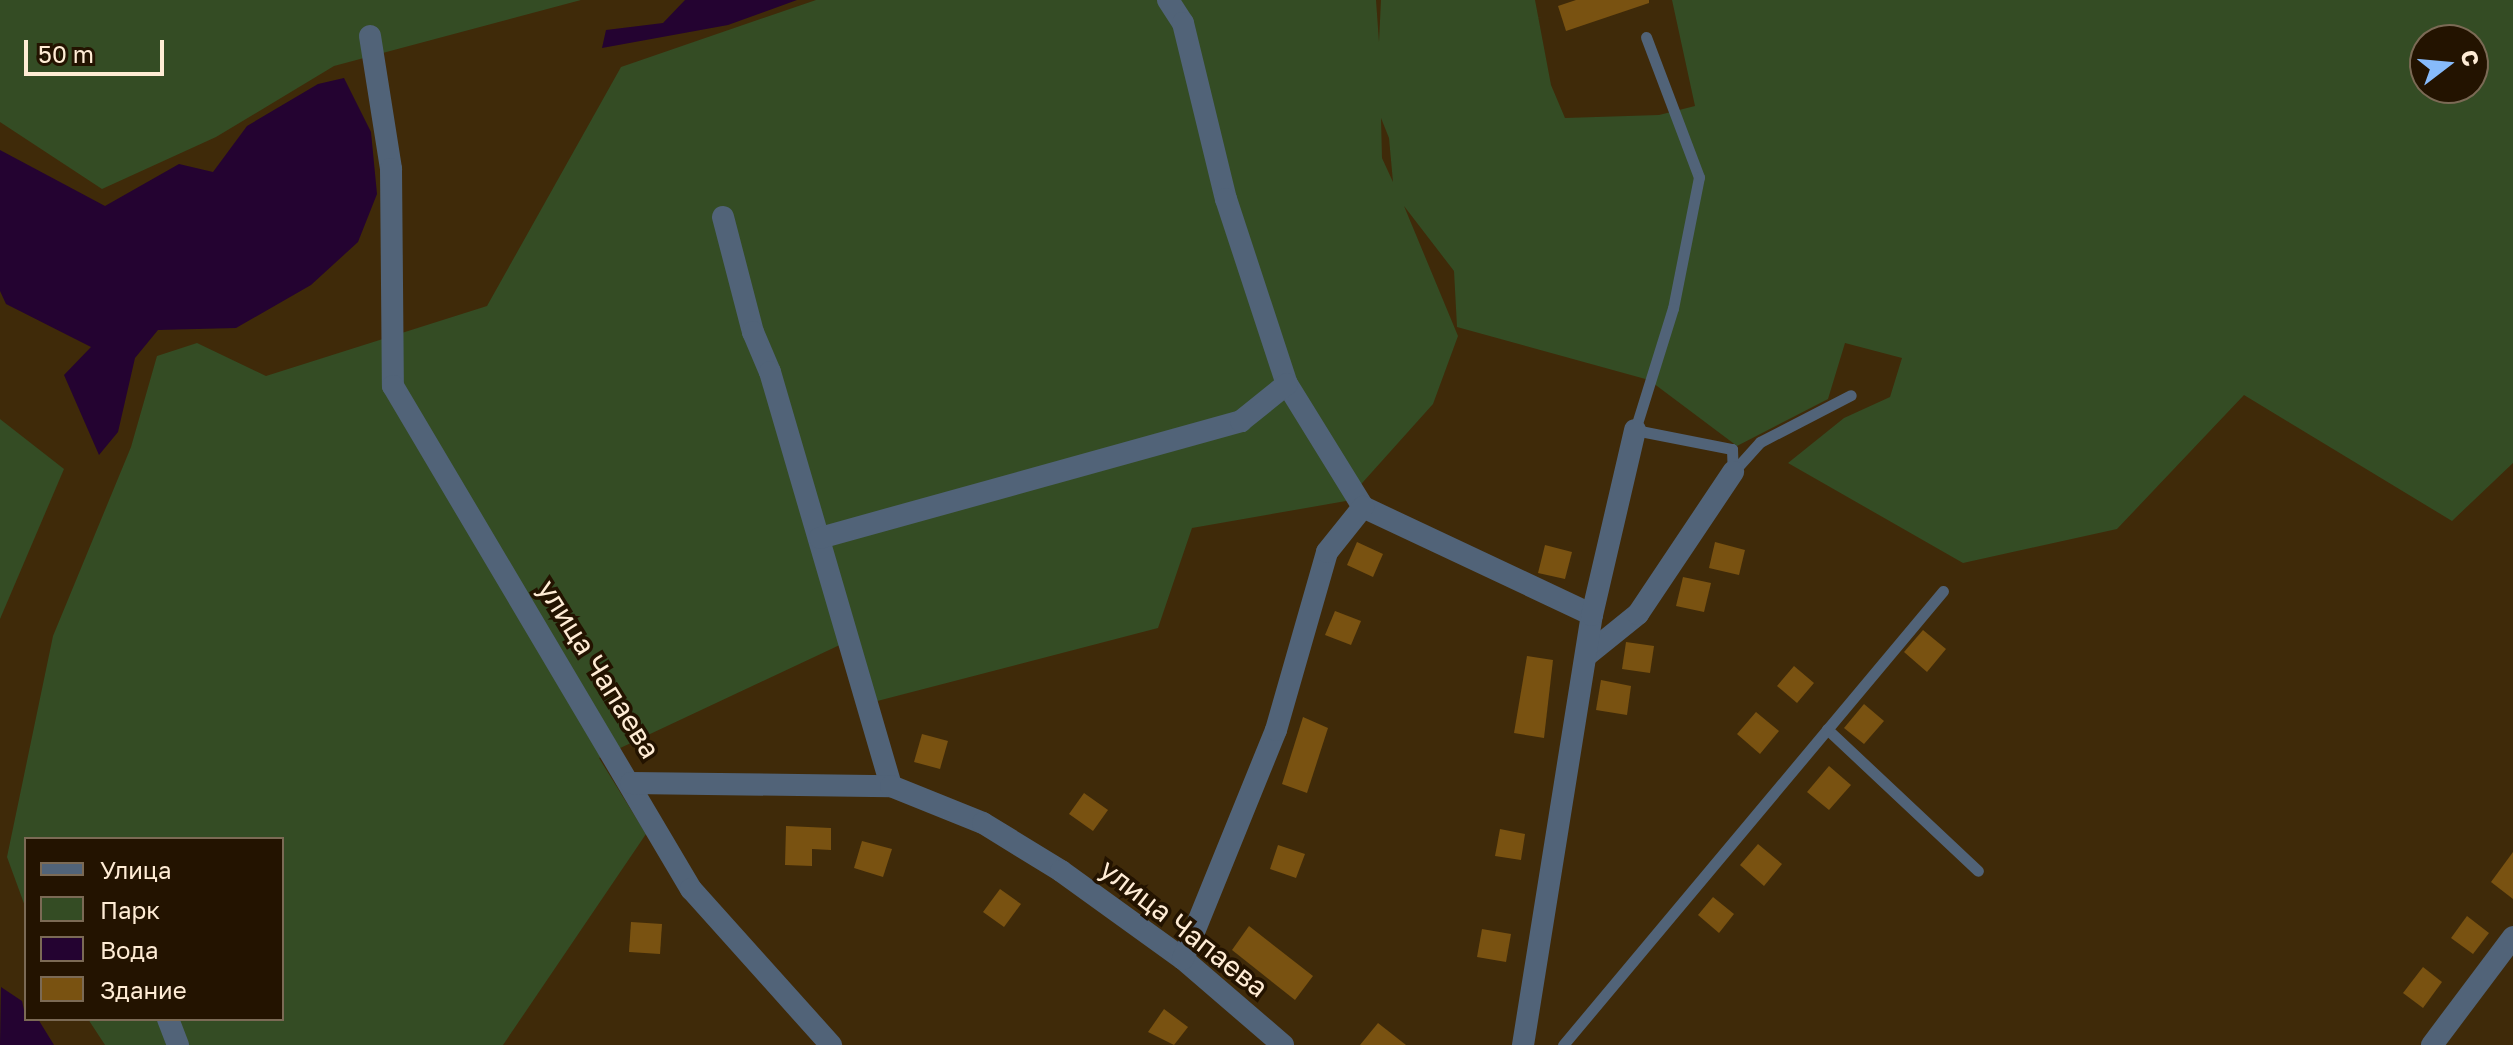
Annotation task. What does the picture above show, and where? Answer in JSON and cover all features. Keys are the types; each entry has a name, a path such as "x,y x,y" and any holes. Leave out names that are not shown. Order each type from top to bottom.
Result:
{"street":[{"path":"1168,0 1183,23 1226,199 1287,384 1363,507 1592,615"},
{"name":"улица Чапаева","path":"370,36 391,169 393,386 631,783 891,786 983,823 1061,871 1183,959 1283,1045"},
{"path":"723,217 753,332 820,538 891,786"},
{"path":"820,538 1241,421 1287,384"},
{"path":"1523,1045 1592,615 1635,430"},
{"path":"1586,656 1638,614 1733,472"},
{"path":"1183,959 1276,730 1327,552 1363,507"},
{"path":"631,783 691,889 831,1045"},
{"path":"2432,1045 2513,937"},
{"path":"169,1021 178,1045"}],"lane":[{"path":"1646,37 1699,177 1673,308 1635,430 1732,449 1733,472"},
{"path":"1733,472 1760,442 1851,395"},
{"path":"1563,1045 1943,591"},
{"path":"1827,729 1978,871"}],"green space":[{"path":"0,0 581,0 334,66 216,137 102,189 0,122"},
{"path":"816,0 1376,0 1379,42 1381,0 1535,0 1551,85 1565,118 1659,115 1695,106 1672,0 2513,0 2513,463 2452,521 2244,395 2117,529 1963,563 1788,463 1844,418 1890,397 1902,358 1845,343 1828,399 1737,446 1649,380 1457,327 1454,271 1404,206 1458,336 1433,404 1346,501 1192,528 1158,628 858,706 844,643 599,758 646,834 503,1045 105,1045 89,1021 284,1021 284,837 24,837 24,904 7,857 53,636 131,447 157,356 197,343 266,376 487,306 621,67","holes":["1381,118 1389,138 1393,182 1382,158"]},
{"path":"0,419 64,469 0,619"}],"water":[{"path":"685,0 797,0 728,25 602,48 606,30 663,23"},
{"path":"344,78 371,132 377,194 358,242 311,285 236,328 158,330 135,358 118,432 99,455 64,375 91,347 6,304 0,291 0,150 105,206 179,164 213,172 247,126 318,84"},
{"path":"1,987 22,1001 24,1021 39,1021 54,1045 0,1045"}],"building":[{"path":"1576,0 1649,0 1649,3 1566,31 1558,6"},
{"path":"1357,542 1383,554 1373,577 1347,565"},
{"path":"1715,542 1745,550 1739,575 1709,568"},
{"path":"1545,545 1572,552 1565,579 1538,573"},
{"path":"1683,577 1711,583 1704,612 1676,606"},
{"path":"1335,611 1361,621 1351,645 1325,635"},
{"path":"1923,630 1946,649 1927,672 1904,652"},
{"path":"1626,642 1654,646 1650,673 1622,669"},
{"path":"1527,656 1553,660 1544,738 1514,733"},
{"path":"1794,666 1814,683 1797,703 1777,686"},
{"path":"1601,680 1631,686 1627,715 1596,710"},
{"path":"1864,704 1884,721 1864,744 1844,728"},
{"path":"1756,712 1779,731 1760,754 1737,734"},
{"path":"1303,717 1328,728 1307,793 1282,784"},
{"path":"922,734 948,741 940,769 914,762"},
{"path":"1829,766 1851,785 1829,810 1807,792"},
{"path":"1084,793 1108,810 1093,831 1069,814"},
{"path":"786,826 831,828 831,850 812,849 812,866 785,865"},
{"path":"1500,829 1525,834 1521,860 1495,856"},
{"path":"862,841 892,849 883,877 854,868"},
{"path":"1758,844 1782,864 1764,886 1740,865"},
{"path":"1278,845 1305,854 1296,878 1270,869"},
{"path":"2513,852 2513,899 2491,882"},
{"path":"1000,889 1021,904 1004,927 983,912"},
{"path":"1713,897 1734,914 1719,933 1698,915"},
{"path":"2467,916 2489,933 2473,954 2451,938"},
{"path":"631,922 662,924 660,954 629,952"},
{"path":"1249,926 1313,976 1295,1000 1232,950"},
{"path":"1482,929 1511,934 1506,962 1477,957"},
{"path":"2423,967 2442,982 2423,1008 2403,993"},
{"path":"1164,1009 1188,1027 1174,1045 1148,1032"},
{"path":"1378,1023 1406,1045 1360,1045"}]}
